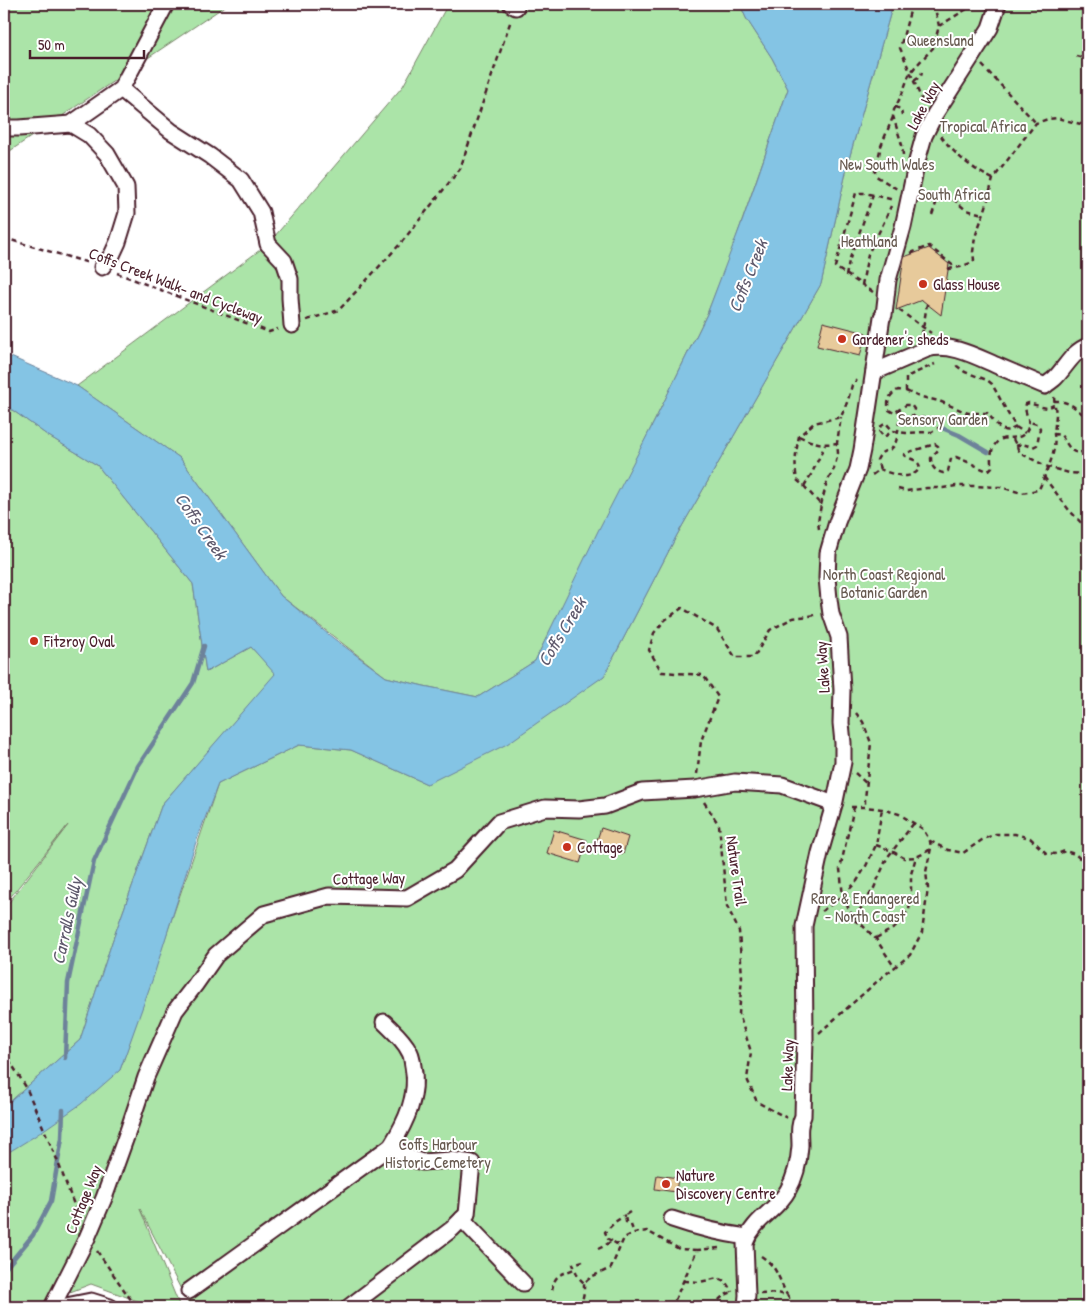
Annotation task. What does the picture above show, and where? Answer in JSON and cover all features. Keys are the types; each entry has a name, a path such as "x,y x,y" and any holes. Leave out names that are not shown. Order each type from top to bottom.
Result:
{"street":[{"path":"4,128 71,124 121,89 166,4"},
{"name":"Lake Way","path":"746,1301 744,1243 756,1224 777,1205 789,1190 799,1154 799,1125 803,1116 804,926 843,762 839,637 832,614 827,578 828,553 858,470 888,280 903,227 904,199 924,136 932,120 990,28 998,4"},
{"path":"121,89 171,131 210,156 241,180 261,212 268,244 284,261 290,279 292,325"},
{"path":"71,124 89,135 107,154 126,187 126,214 118,242 112,255 102,266"},
{"path":"874,372 935,347 962,352 1045,386 1055,378 1076,352 1088,346"},
{"name":"Cottage Way","path":"52,1307 87,1238 104,1198 146,1077 175,1011 216,955 264,914 329,896 407,898 455,870 499,822 545,808 605,806 642,792 695,789 734,782 782,785 834,804"},
{"path":"189,1292 391,1146 404,1125 413,1100 414,1074 410,1052 384,1022"},
{"path":"349,1307 452,1229 467,1214 472,1162 451,1160 422,1162 410,1158 391,1146"},
{"path":"462,1219 523,1283"},
{"path":"672,1219 698,1228 747,1237"},
{"path":"61,1307 91,1301 110,1307"}],"path":[{"path":"912,4 900,48 932,120"},
{"path":"904,199 897,189 876,176 875,172 882,143 895,106 911,73 934,48 939,26 934,4"},
{"path":"939,26 975,4"},
{"name":"Coffs Creek Walk- and Cycleway","path":"4,238 102,266 269,332 339,310 401,243 460,169 513,5"},
{"path":"973,54 1036,123"},
{"path":"1076,56 1088,60"},
{"path":"914,81 921,76 922,72"},
{"path":"895,106 901,110 902,115"},
{"path":"893,116 902,145 903,158"},
{"path":"948,269 973,262 975,237 984,214 993,179 1036,123 1057,118 1087,125"},
{"path":"941,136 963,161 993,179"},
{"path":"885,299 835,268 856,193 904,199"},
{"path":"846,276 849,261 873,195"},
{"path":"932,215 939,195 953,199 966,210 984,214"},
{"path":"862,285 868,254 885,220 904,199"},
{"path":"903,256 929,246 956,268"},
{"path":"920,352 927,304"},
{"path":"895,312 899,310 923,328"},
{"path":"962,352 957,366 965,372 987,380 992,384 1010,419 1016,427 1025,433"},
{"path":"906,391 906,377 937,363"},
{"path":"819,533 818,522 821,505 838,452 837,443 841,417 852,385 857,380 874,372"},
{"path":"893,431 884,437 878,429 886,422 893,431 906,433 932,432 941,425 941,422 934,418 917,419 912,416 914,409 911,405 906,405 894,412 889,410 890,396 898,390 940,401 968,413 987,413 1003,430 1010,431 1016,427"},
{"path":"1054,400 1067,402 1079,410 1088,420"},
{"path":"898,489 906,491 971,486 1000,487 1022,493 1038,490 1054,449 1056,415 1054,406 1047,408 1029,403 1026,404 1025,410 1029,422 1025,433 1018,438 1001,439 998,442 990,458 992,467 989,470 986,471 956,457 951,459 948,471 943,474 938,472 932,467 931,463 931,458 939,448 934,444 904,455 915,460 920,467 915,474 909,476 902,476 880,469 877,460 881,453 893,447 896,441 899,422"},
{"path":"821,505 797,480 795,469 799,436 814,423 841,417"},
{"path":"1016,446 1022,444 1033,447 1037,445 1040,428 1037,424 1029,422"},
{"path":"1054,434 1061,434 1072,450 1076,452 1083,452 1088,449"},
{"path":"799,436 825,445 837,443"},
{"path":"1013,439 1020,453 1048,467 1069,473 1088,474"},
{"path":"804,486 825,445"},
{"path":"850,492 880,469"},
{"path":"1044,477 1069,510 1088,530"},
{"path":"695,789 701,741 718,697 703,675 662,672 649,650 654,633 665,620 682,608 717,629 735,657 754,657 770,630 793,618 832,614"},
{"path":"855,711 863,722 871,744 864,799 865,807"},
{"name":"Nature Trail","path":"695,789 719,825 727,906 739,931 742,976 739,1014 751,1052 747,1079 757,1102 799,1125"},
{"path":"804,1046 910,955 922,932 928,888 926,872 931,848 930,841 923,829 899,814 882,809 842,807 834,804"},
{"path":"854,807 840,869 842,896 854,920 876,938 895,968"},
{"path":"804,926 816,914 842,896 857,881 876,844 882,809"},
{"path":"854,920 874,888 887,858 914,823"},
{"path":"930,841 948,850 963,853 982,840 996,834 1015,834 1030,838 1046,853 1057,854 1065,851 1075,854 1088,866"},
{"path":"876,844 904,858 916,857 931,848"},
{"path":"876,938 896,927 909,910 911,874 916,857"},
{"path":"4,1052 26,1087 58,1162 87,1238 136,1307"},
{"path":"620,1246 608,1239 605,1232 615,1222 630,1212"},
{"path":"625,1215 626,1222 631,1225 634,1233"},
{"path":"584,1283 591,1277 611,1268 624,1238 634,1233 647,1231 679,1249 720,1248"},
{"path":"598,1248 612,1241"},
{"path":"669,1307 674,1302 697,1250"},
{"path":"744,1252 758,1255 772,1264 795,1307"},
{"path":"581,1307 584,1283 578,1277 573,1264 583,1261"},
{"path":"552,1290 556,1277 574,1269"},
{"path":"684,1281 700,1282 718,1278 725,1281 732,1292 746,1301 776,1293 787,1294"},
{"path":"713,1307 718,1300 732,1292"}],"green space":[{"path":"4,4 228,4 4,155"},
{"path":"448,4 740,4 746,18 772,58 788,89 732,250 707,314 535,661 478,697 386,677 281,596 180,458 77,386 268,244 403,86"},
{"path":"893,4 1088,4 1088,1307 190,1307 140,1209 180,1307 154,1307 91,1284 31,1307 4,1307 4,1154 120,1070 218,784 299,745 351,750 427,784 604,676 677,535 821,284 849,159"},
{"path":"4,404 47,435 97,465 193,584 206,672 251,647 276,674 162,804 112,942 80,1040 4,1107 4,909 68,825 4,905"}],"water":[{"name":"Coffs Creek","path":"740,4 893,4 849,159 821,284 677,535 604,676 507,744 427,784 351,750 299,745 218,784 195,845 153,978 120,1070 81,1104 4,1155 4,1107 80,1040 112,942 162,804 275,674 251,647 206,672 193,584 97,465 47,435 4,404 4,354 77,386 180,458 281,596 386,677 478,697 535,661 707,314 743,219 788,89 772,58 746,18"}],"building":[{"name":"Glass House","path":"929,248 949,264 941,315 922,300 896,310 904,257"},
{"name":"Gardener's sheds","path":"823,322 866,333 860,356 817,346"},
{"path":"601,828 628,837 623,854 595,846"},
{"name":"Cottage","path":"554,830 587,840 580,863 547,853"},
{"name":"Nature Discovery Centre","path":"657,1175 678,1178 676,1192 655,1189"}],"waterway":[{"path":"1088,56 1084,63 1088,72"},
{"path":"942,428 959,435 988,452"},
{"name":"Carralls Gully","path":"65,1058 68,983 94,861 138,766 193,683 204,646"},
{"name":"Carralls Gully","path":"4,1270 33,1235 51,1201 62,1138 63,1110"}],"place":[{"name":"Glass House","path":"923,284"},
{"name":"Gardener's sheds","path":"842,339"},
{"name":"Fitzroy Oval","path":"34,641"},
{"name":"Cottage","path":"567,847"},
{"name":"Nature Discovery Centre","path":"666,1184"}],"park label":[{"name":"Queensland","path":"940,40"},
{"name":"Tropical Africa","path":"983,126"},
{"name":"New South Wales","path":"887,164"},
{"name":"South Africa","path":"954,194"},
{"name":"Heathland","path":"869,241"},
{"name":"Sensory Garden","path":"943,419"},
{"name":"North Coast Regional Botanic Garden","path":"884,583"},
{"name":"Rare & Endangered - North Coast","path":"865,907"},
{"name":"Coffs Harbour Historic Cemetery","path":"438,1153"}]}
